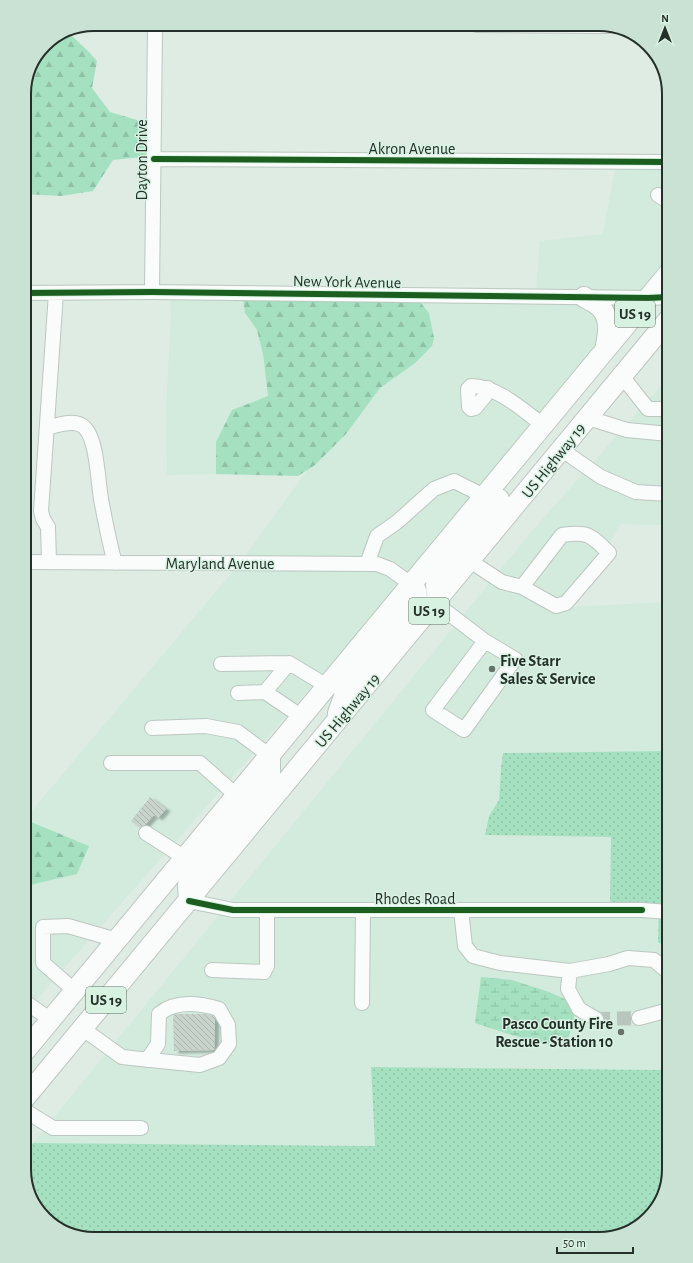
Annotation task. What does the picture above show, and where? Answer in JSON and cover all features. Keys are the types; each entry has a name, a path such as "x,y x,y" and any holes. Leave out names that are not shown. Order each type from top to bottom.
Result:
{"highway":[{"name":"US Highway 19","path":"31,1044 662,281"},
{"path":"584,297 600,307 607,318 609,331 605,350"},
{"name":"US Highway 19","path":"31,1091 437,602 662,327"},
{"path":"437,602 436,586 439,573 501,497 507,469"},
{"path":"332,728 348,685 414,605 417,593 416,588 411,584"},
{"path":"141,912 189,901 188,885 194,871 218,840 270,780 270,756"}],"street":[{"name":"Dayton Drive","path":"152,292 155,31"},
{"name":"Akron Avenue","path":"154,159 662,162"},
{"name":"New York Avenue","path":"31,293 152,292 662,297"},
{"path":"49,562 48,527 43,519 41,511 56,293"},
{"path":"622,376 648,409 662,410"},
{"path":"488,388 517,405 543,425"},
{"path":"588,418 627,430 662,433"},
{"path":"46,428 70,423 79,424 85,428 90,437 96,460 101,499 115,563"},
{"path":"562,450 601,477 636,492 662,494"},
{"path":"366,564 378,536 397,522 434,489 454,481 484,496"},
{"path":"470,561 502,582 522,587 556,606 566,603 609,553 596,539 580,533 562,535 522,587"},
{"name":"Maryland Avenue","path":"31,562 377,564 390,569 411,584"},
{"path":"437,602 485,641 515,659 464,730 434,710 485,641"},
{"path":"221,664 289,663 327,686"},
{"path":"264,692 289,663"},
{"path":"238,693 264,692 302,717"},
{"path":"152,728 206,726 238,732 270,756"},
{"path":"110,763 200,764 237,796"},
{"path":"146,833 185,858"},
{"name":"Rhodes Road","path":"189,901 233,910 642,910 662,911"},
{"path":"212,970 264,972 267,966 267,910"},
{"path":"461,910 465,946 473,956 500,964 570,972 609,964 628,958 654,960 662,967"},
{"path":"362,1003 363,911"},
{"path":"75,991 43,963 43,927 68,926 117,940"},
{"path":"570,972 568,989 579,1009 596,1019"},
{"path":"83,1028 122,1057 147,1060 200,1065 219,1058 230,1044 228,1025 218,1009 204,1004 184,1004 166,1008 159,1014 158,1044 147,1060"},
{"path":"31,1006 51,1020"},
{"path":"640,1018 662,1012"},
{"path":"31,1114 53,1128 141,1128"}],"shaded area":[{"path":"616,163 662,165 662,273 646,292 536,290 540,241 603,234"},
{"path":"181,298 582,303 596,311 600,347 437,544 31,1006 31,886 38,883 89,846 31,822 31,812 244,558 308,469 346,434 380,388 415,364 243,300 245,313 257,330 263,354 268,397 216,442 216,474 167,475 166,413 171,313 170,300"},
{"path":"662,385 662,525 621,524 571,607 662,602 662,751 503,753 499,800 489,816 485,835 611,837 610,905 659,904 658,942 662,945 662,1068 660,1070 371,1068 375,1146 33,1143 532,531"}],"green space":[{"path":"72,35 97,61 92,88 110,112 147,123 157,144 142,157 113,160 93,191 61,196 31,194 31,90 33,78 44,56 52,47"},
{"path":"243,300 420,302 429,313 434,338 432,346 414,364 380,388 346,434 315,465 298,476 216,474 216,442 232,410 268,396 263,354 257,330 245,313"},
{"path":"662,751 662,945 658,942 659,904 610,905 611,837 485,835 489,816 499,800 503,753"},
{"path":"31,822 89,846 77,874 31,886"},
{"path":"481,977 512,980 549,992 574,1003 574,1019 567,1043 550,1045 515,1036 475,1023"},
{"path":"371,1067 660,1070 662,1068 662,1169 660,1185 646,1211 630,1224 611,1231 90,1232 74,1229 49,1214 39,1200 32,1181 31,1145 33,1143 375,1146"}],"building":[{"path":"150,797 166,809 158,818 154,815 145,825 140,828 131,821"},
{"path":"205,1014 213,1016 215,1019 214,1050 174,1051 173,1015"}],"tunnel":[{"path":"596,1019 639,1018"}],"cycle path":[{"path":"154,159 662,162"},
{"path":"31,293 152,292 662,297"},
{"path":"189,901 233,910 642,910"}],"place":[{"name":"Five Starr Sales & Service","path":"492,669"},
{"name":"Pasco County Fire Rescue - Station 10","path":"621,1032"}]}
